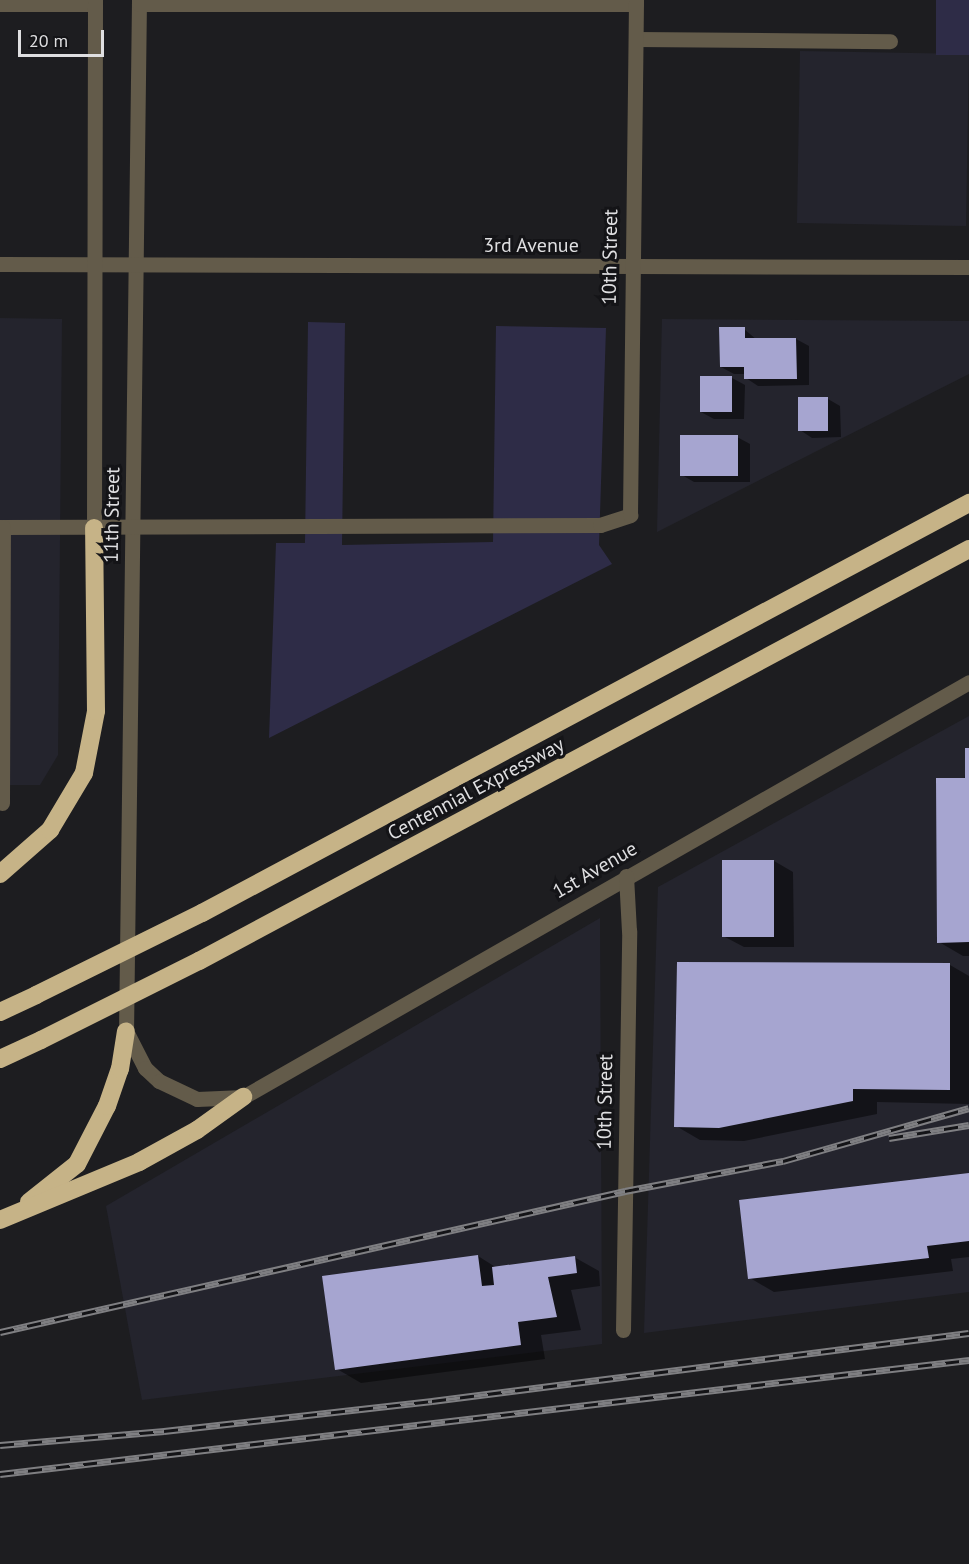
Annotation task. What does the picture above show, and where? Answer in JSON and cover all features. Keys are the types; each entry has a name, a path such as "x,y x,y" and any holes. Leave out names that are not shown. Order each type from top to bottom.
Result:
{"highway":[{"name":"Centennial Expressway","path":"0,1012 202,913 969,503"},
{"path":"0,874 50,830 70,802 93,741 96,683 94,528"},
{"name":"Centennial Expressway","path":"0,1059 199,961 969,549"},
{"path":"7,1217 77,1164 107,1106 120,1069 126,1031"},
{"path":"7,1217 139,1162 197,1130 243,1097"}],"street":[{"path":"0,4 95,2"},
{"name":"11th Street","path":"94,528 92,264 95,2"},
{"path":"139,2 636,2"},
{"name":"11th Street","path":"126,1031 139,2"},
{"name":"10th Street","path":"133,527 600,525 630,515 630,266 636,2"},
{"path":"636,39 890,41"},
{"name":"3rd Avenue","path":"0,264 969,267"},
{"path":"17,803 1,803 2,527 133,527"},
{"name":"1st Avenue","path":"243,1097 969,682"},
{"name":"10th Street","path":"623,1330 630,931 626,876"},
{"path":"126,1031 145,1068 177,1091 213,1100 243,1097"}],"shaded area":[{"path":"936,0 969,0 969,55 936,55"},
{"path":"800,51 969,54 966,226 797,223"},
{"path":"0,318 62,319 58,755 40,785 0,785"},
{"path":"662,319 969,321 969,374 657,532"},
{"path":"308,322 345,323 342,545 493,542 496,326 606,328 599,545 612,564 269,738 276,543 305,543"},
{"path":"969,716 969,1292 644,1333 658,887"},
{"path":"600,918 602,1344 142,1400 106,1206"}],"building":[{"path":"719,327 745,327 745,338 796,338 797,379 744,379 744,367 720,367"},
{"path":"700,376 732,376 732,412 700,412"},
{"path":"798,397 828,397 828,431 798,431"},
{"path":"680,435 738,435 738,476 680,476"},
{"path":"965,748 969,748 969,942 937,943 936,778 965,778"},
{"path":"722,860 774,860 774,937 722,937"},
{"path":"677,962 950,963 950,1090 853,1089 853,1101 719,1128 674,1127"},
{"path":"969,1173 969,1241 927,1246 929,1258 748,1279 739,1200"},
{"path":"478,1255 482,1286 494,1285 492,1267 575,1256 577,1273 548,1277 557,1317 518,1322 521,1345 335,1370 322,1276"}],"railway":[{"path":"0,1332 625,1191 783,1161 969,1108"},
{"path":"889,1138 969,1125"},
{"path":"0,1445 164,1431 432,1401 969,1333"},
{"path":"0,1474 969,1360"}]}
